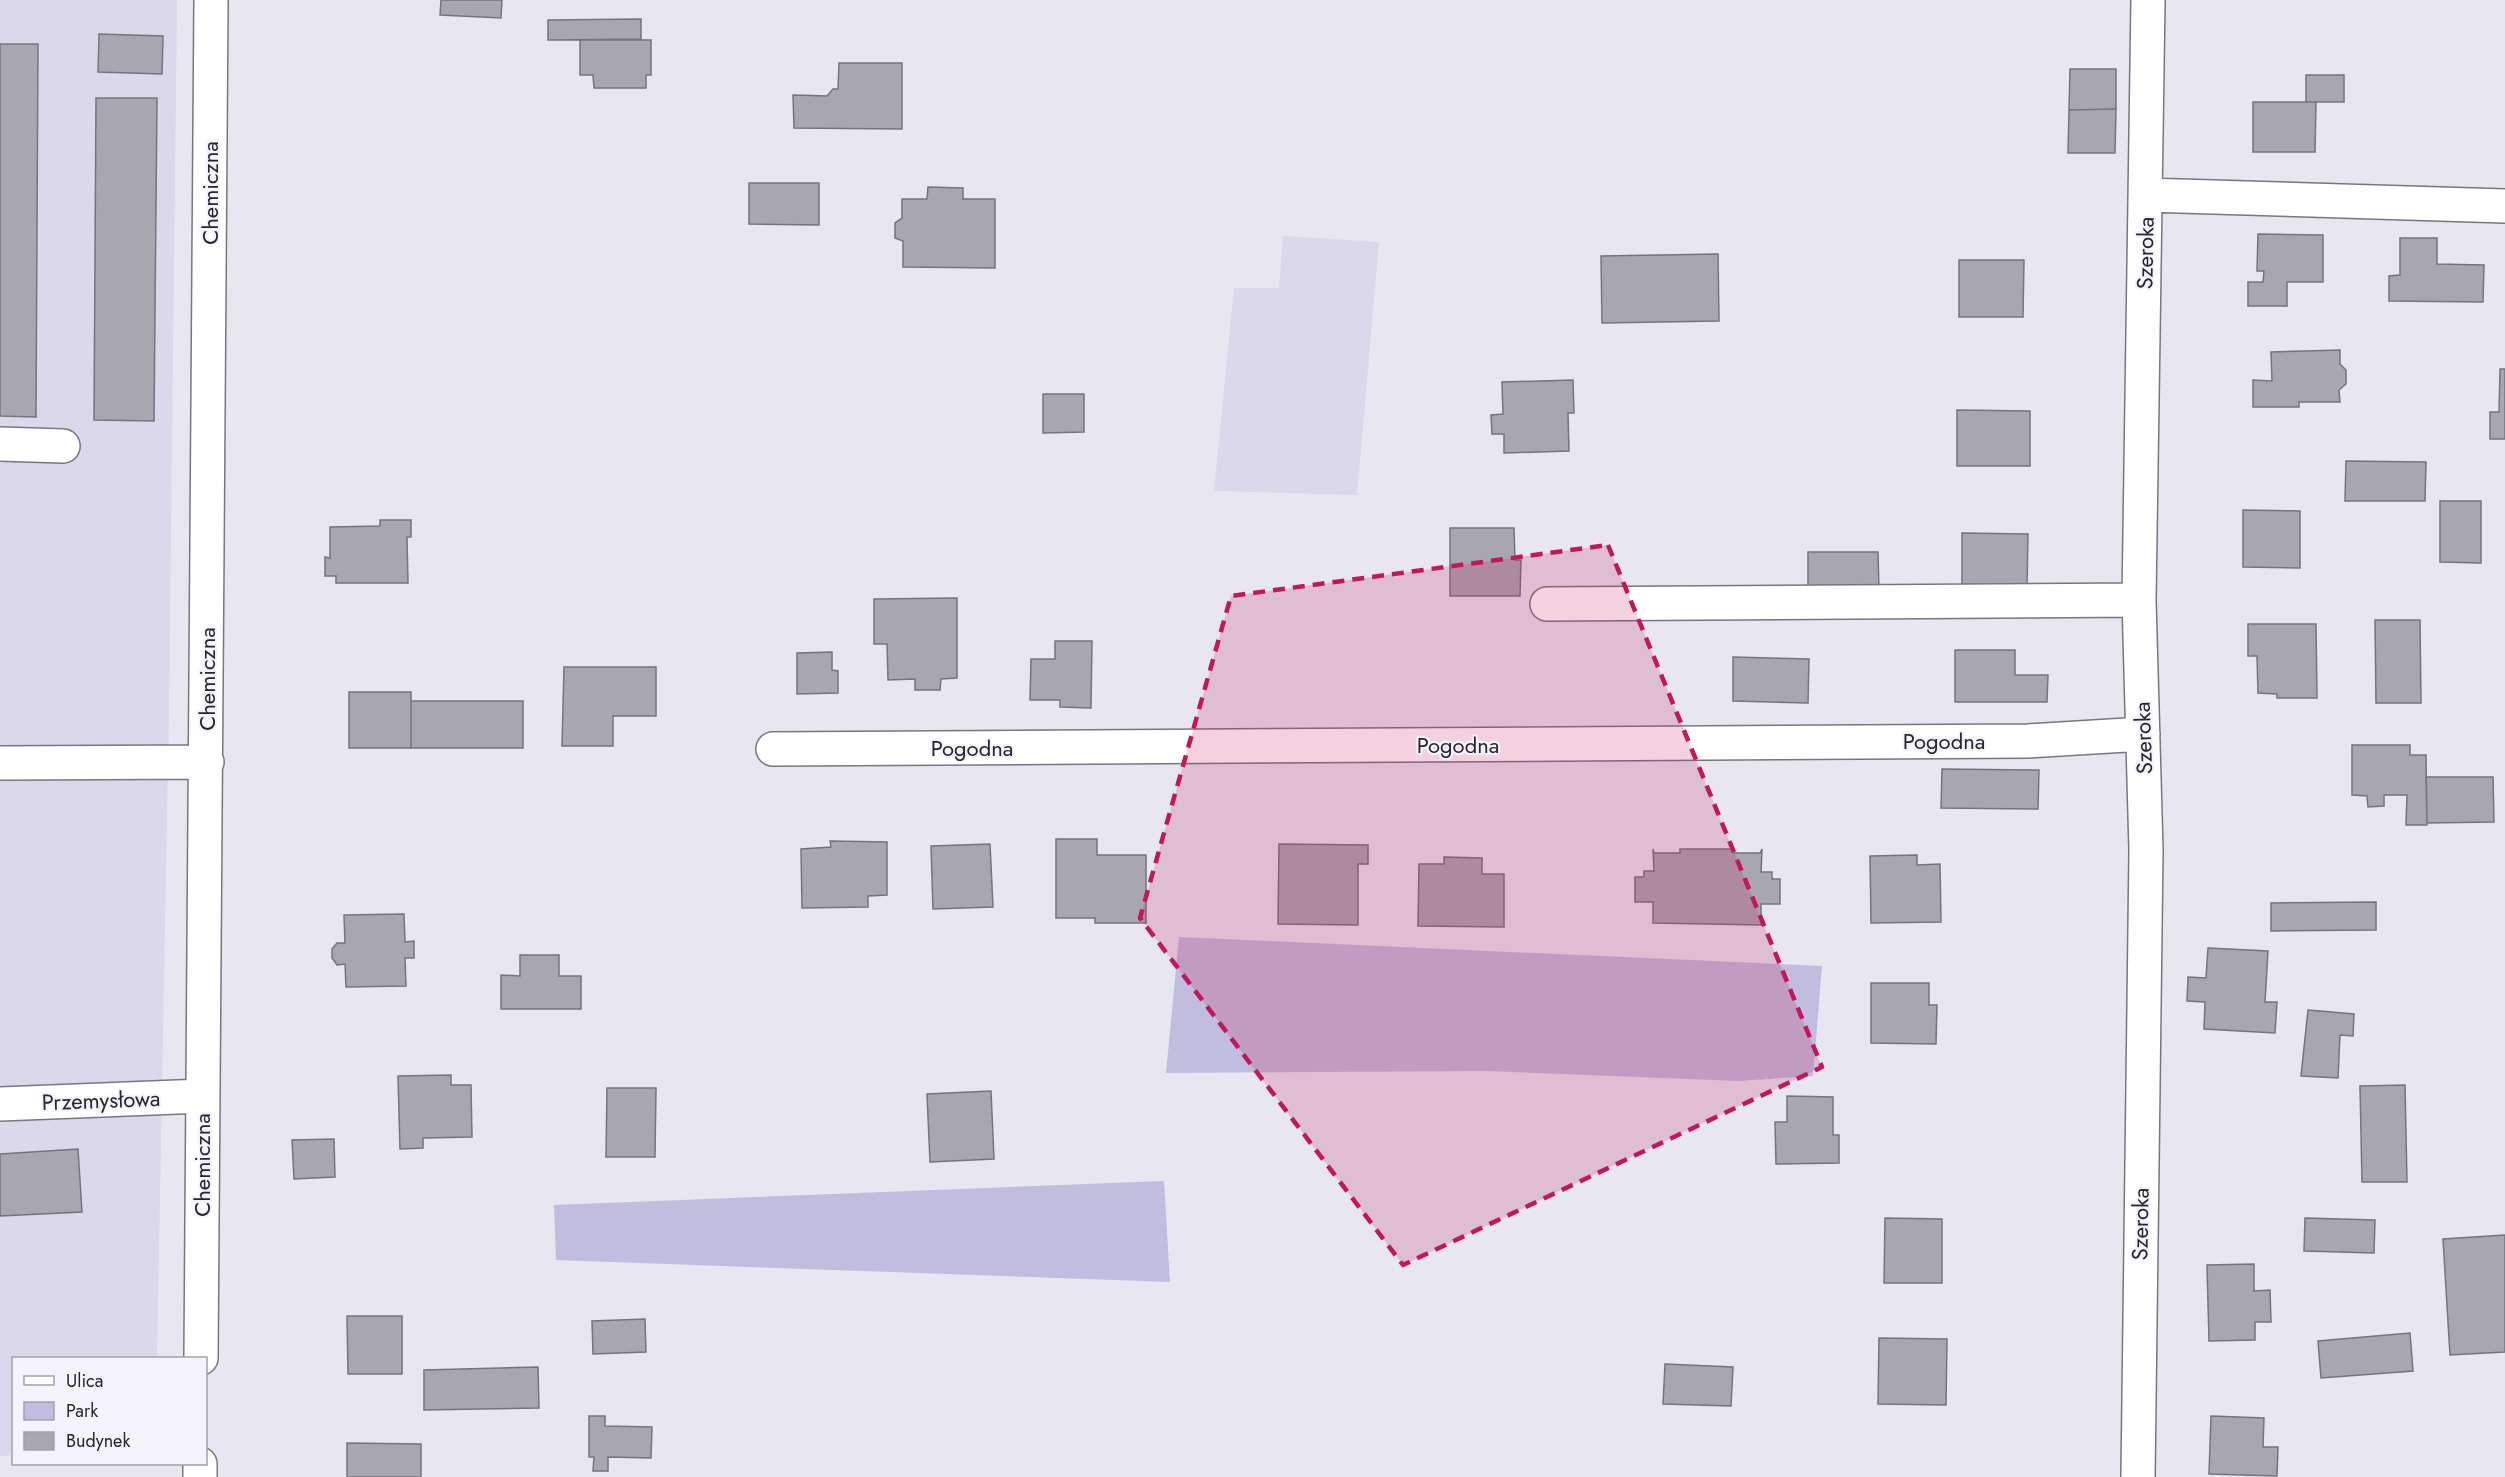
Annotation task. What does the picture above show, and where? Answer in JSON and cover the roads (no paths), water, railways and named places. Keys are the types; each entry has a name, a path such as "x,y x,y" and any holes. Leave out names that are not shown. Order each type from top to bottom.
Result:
{"street":[{"name":"Chemiczna","path":"201,1357 211,0"},
{"name":"Szeroka","path":"2138,1477 2146,850 2139,600 2148,0"},
{"path":"2146,195 2505,206"},
{"path":"0,444 63,446"},
{"path":"1547,604 2139,600"},
{"name":"Pogodna","path":"773,749 2028,741 2143,734"},
{"path":"0,763 207,762"},
{"name":"Przemysłowa","path":"0,1104 203,1096"}]}
